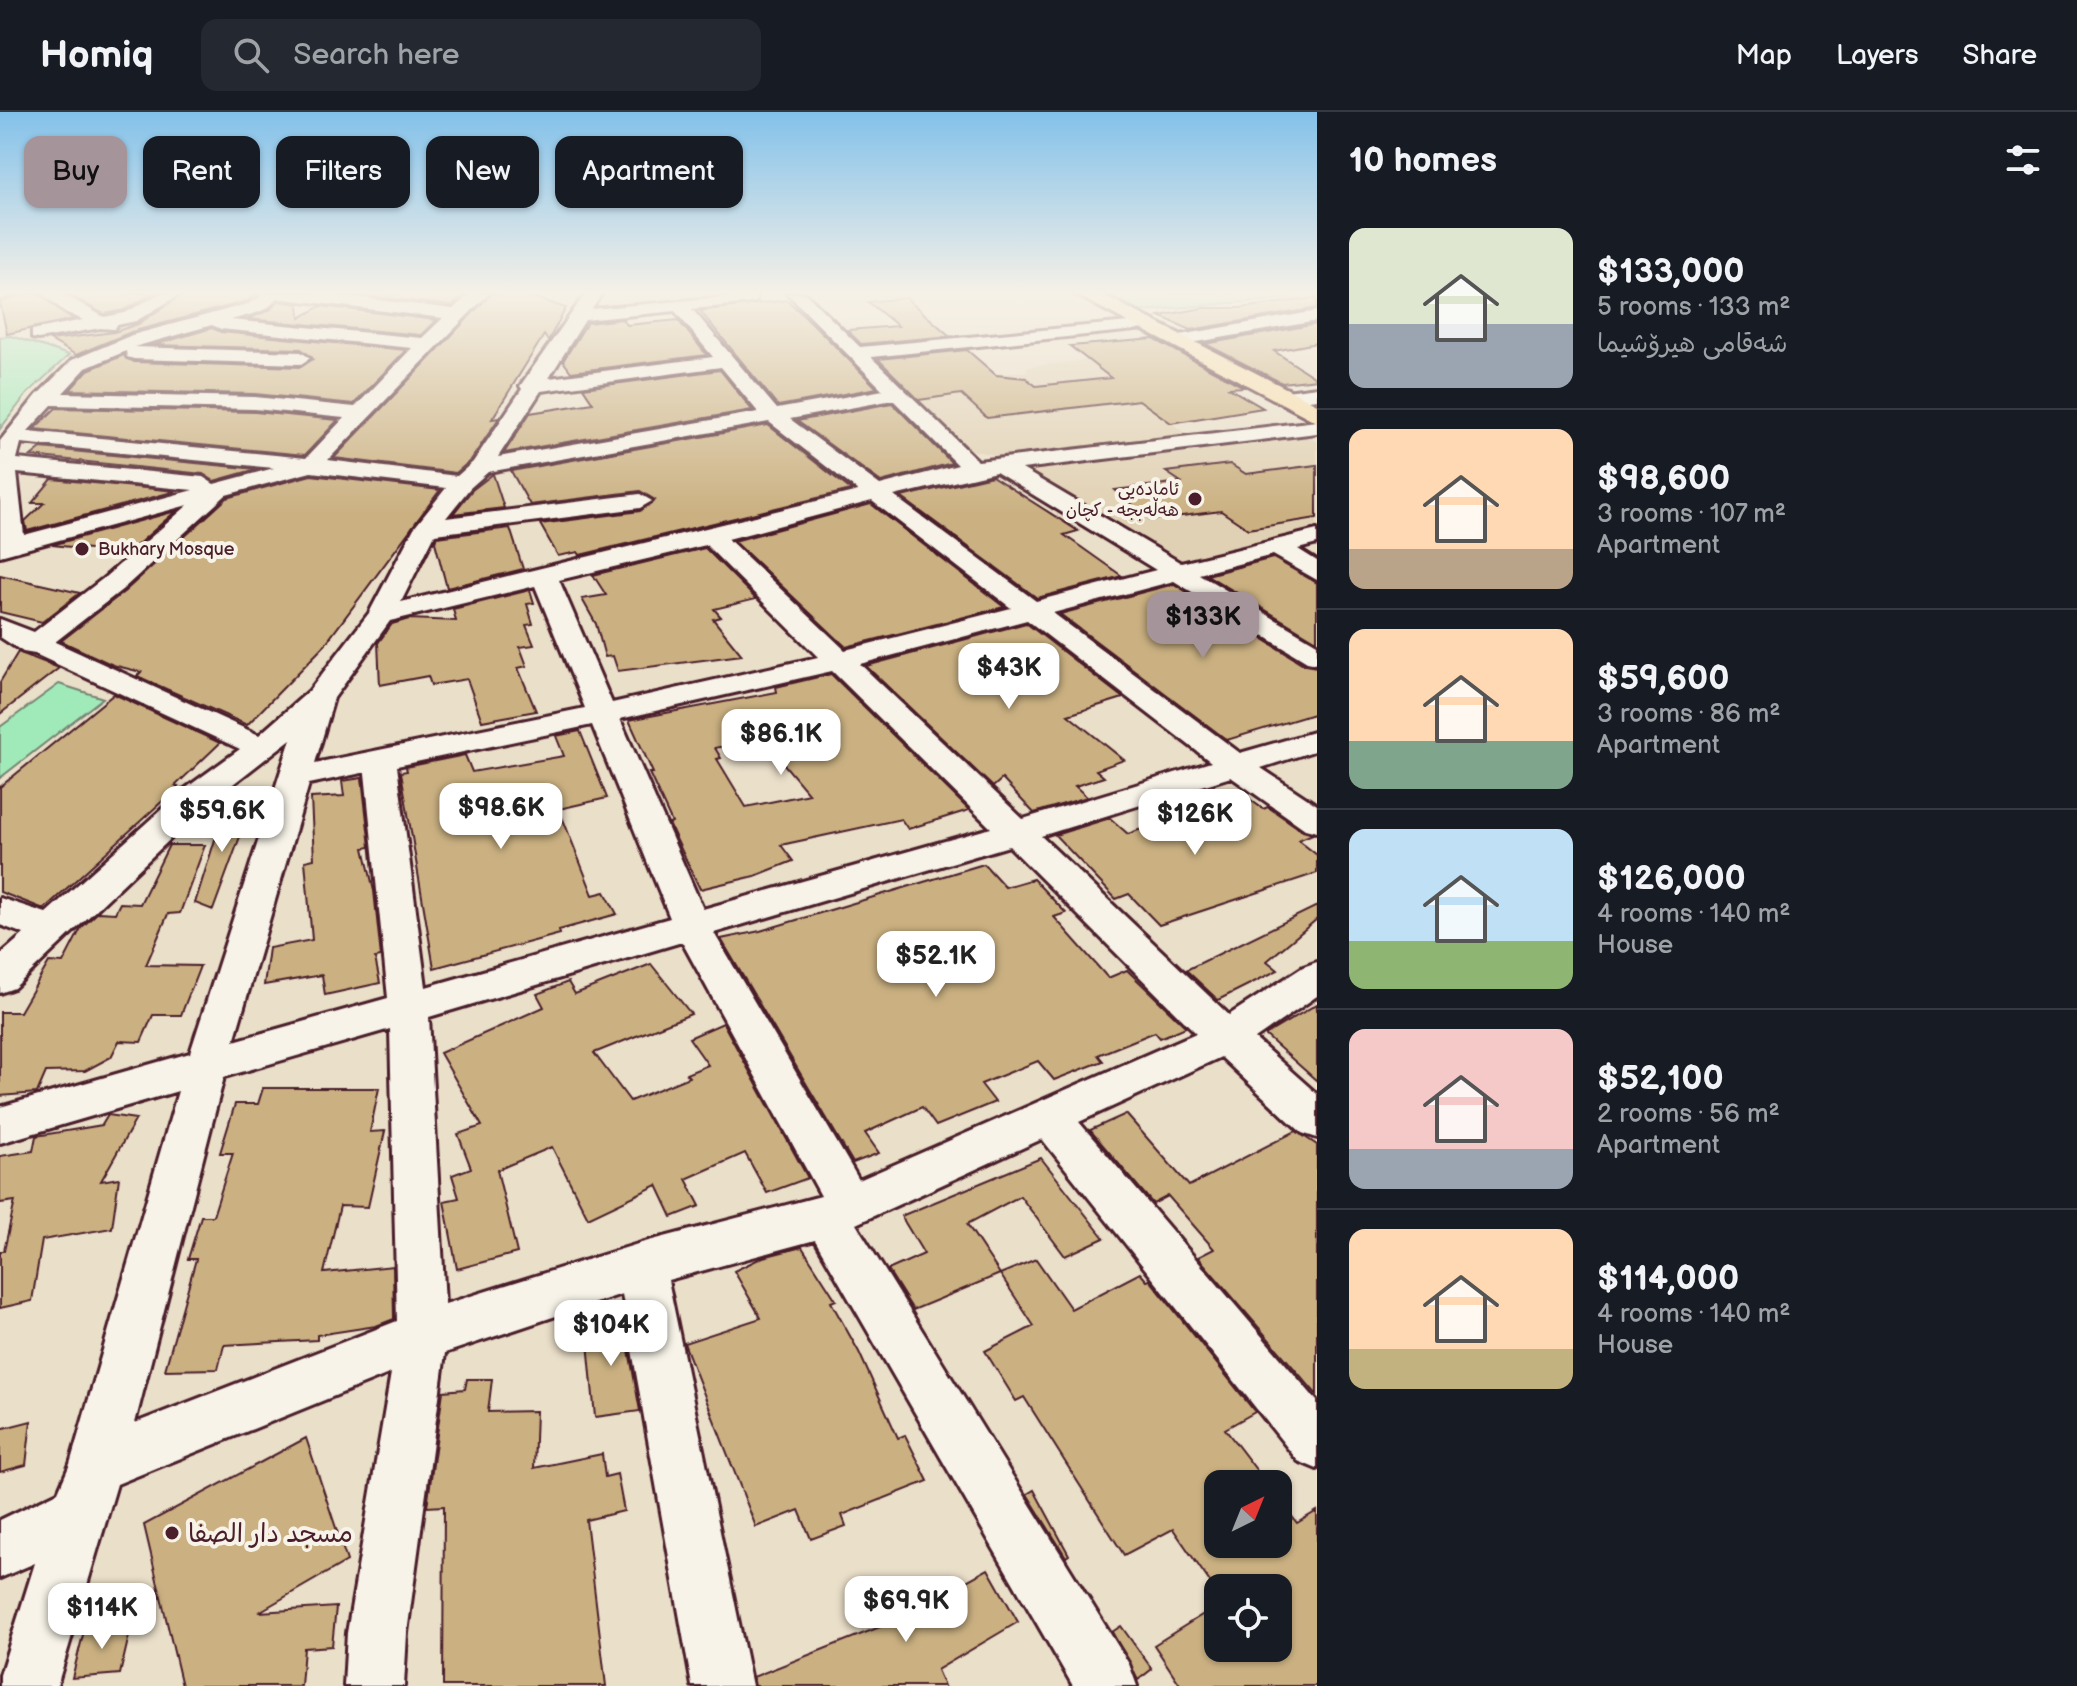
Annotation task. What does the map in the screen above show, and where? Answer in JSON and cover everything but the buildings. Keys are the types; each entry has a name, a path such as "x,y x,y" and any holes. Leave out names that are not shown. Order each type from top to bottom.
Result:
{"main road":[{"path":"1229,366 1317,414"}],"street":[{"path":"77,366 12,436 5,465 6,547 223,486 311,465 406,366"},
{"path":"255,403 292,366"},
{"path":"27,1686 88,1488 206,1067 278,763 319,697 381,615 426,528 471,475 543,366"},
{"path":"530,386 682,366"},
{"path":"730,366 771,414 1237,766 1317,821"},
{"path":"869,366 895,394 986,466 1175,570 1317,656"},
{"path":"1286,397 1317,393"},
{"path":"12,436 311,465 471,475 771,414 895,394"},
{"path":"44,399 255,403 363,414"},
{"path":"381,615 986,466 1317,427"},
{"path":"33,646 114,583 253,459"},
{"path":"5,465 223,486"},
{"path":"426,528 640,501"},
{"path":"711,536 1226,1037 1317,1120"},
{"path":"0,978 194,798 278,763 380,760 602,715 839,661 1032,612 1175,570 1317,537"},
{"path":"1276,546 1317,572"},
{"path":"544,575 691,925 838,1211 1107,1686"},
{"path":"0,627 33,646 278,763"},
{"path":"0,1125 1018,832 1317,740"},
{"path":"374,1686 377,1633 422,1336 409,1009 380,760"},
{"path":"0,911 51,929"},
{"path":"0,1550 88,1488 422,1336 641,1265 838,1211 1226,1037 1317,977"},
{"path":"1049,1117 1317,1442"},
{"path":"641,1265 722,1686"}],"shaded area":[{"path":"1096,366 1186,434 1003,457 966,449 894,383 1028,371 1025,367"},
{"name":"ئامادەیی هەڵەبجە - کچان","path":"1307,436 1317,442 1317,528 1182,562 1022,470"}],"green space":[{"path":"0,366 57,366 27,394 0,429"},
{"path":"59,684 103,698 0,778 0,727"}],"place":[{"name":"ئامادەیی هەڵەبجە - کچان","path":"1195,499"},
{"name":"Bukhary Mosque","path":"82,549"},
{"name":"مسجد دار الصفا","path":"172,1533"}]}
